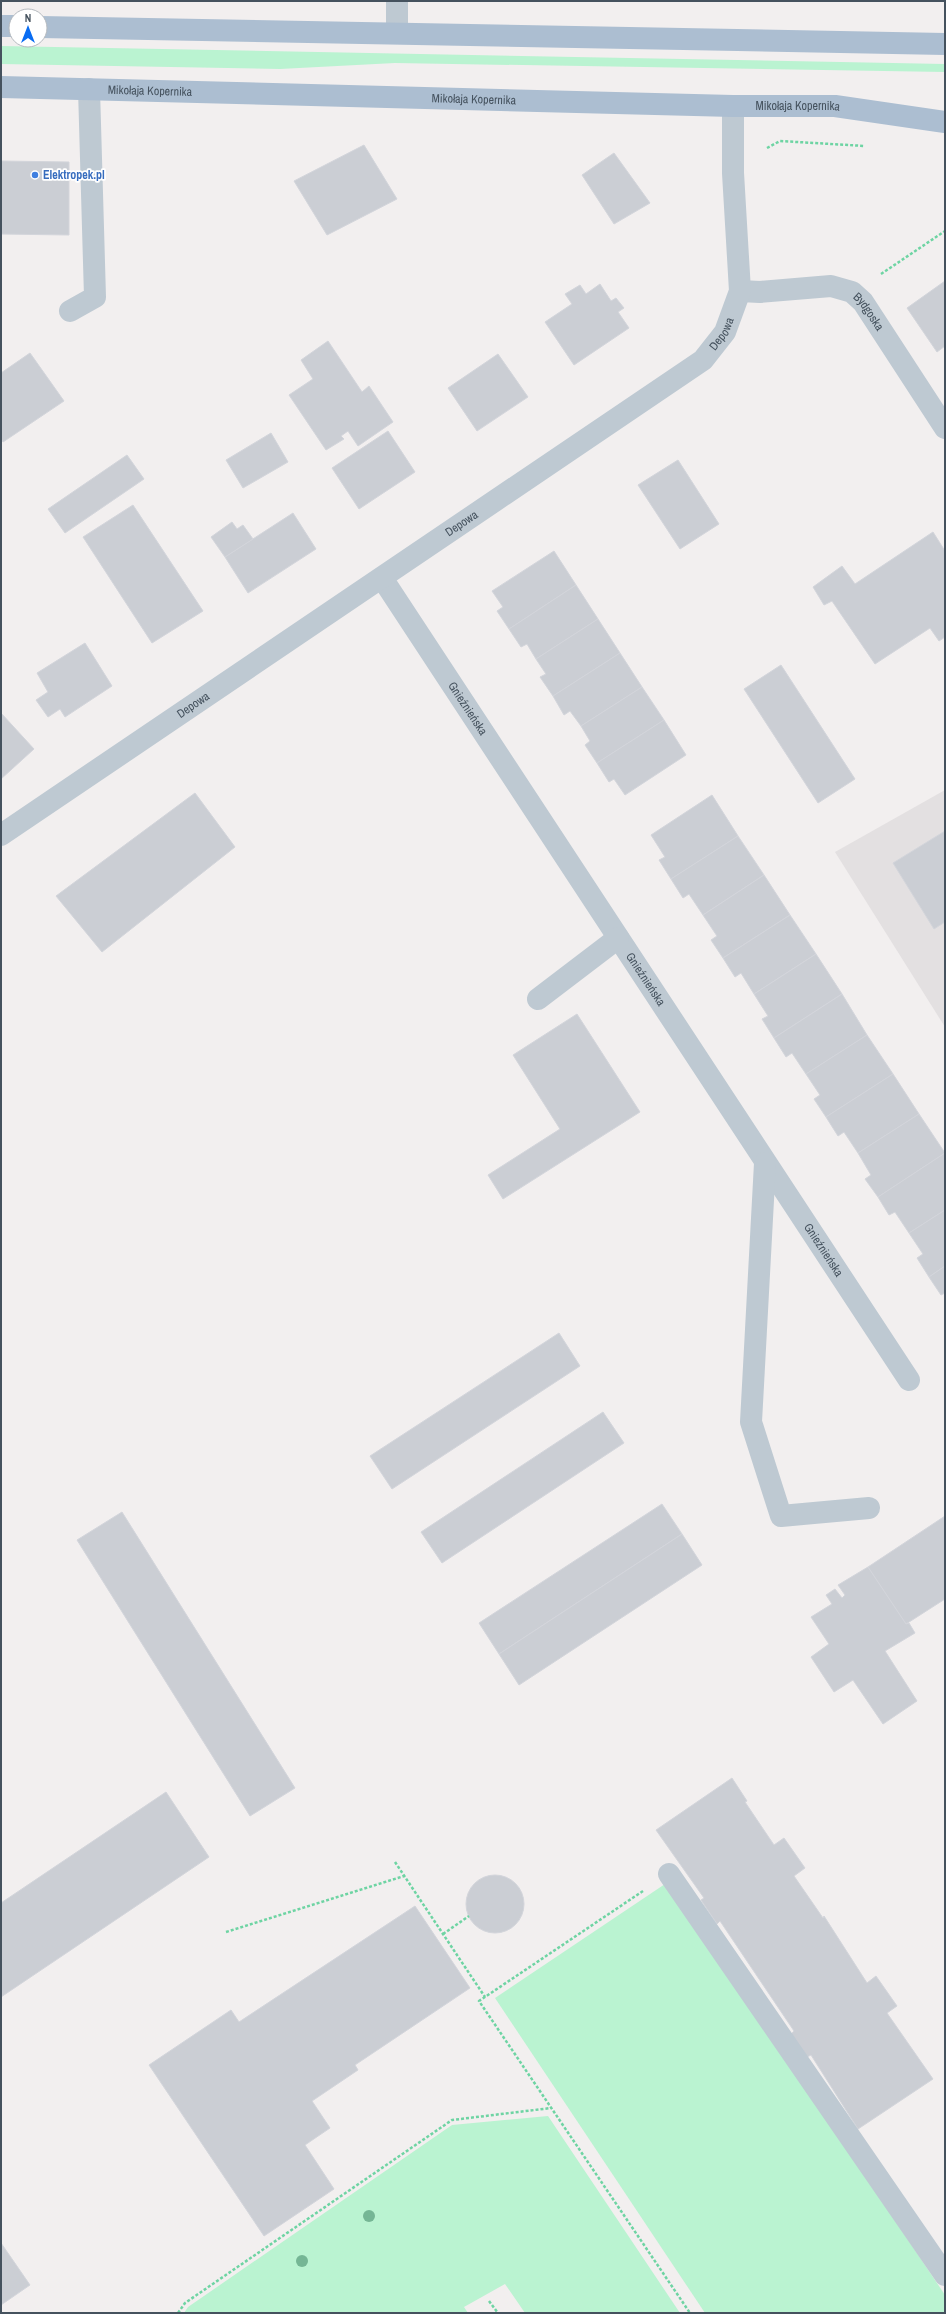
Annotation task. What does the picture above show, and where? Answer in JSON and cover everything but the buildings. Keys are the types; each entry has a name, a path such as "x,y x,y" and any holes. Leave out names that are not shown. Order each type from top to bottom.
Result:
{"main road":[{"path":"48,27 945,44"},
{"name":"Mikołaja Kopernika","path":"1,87 733,106 835,106 945,122"}],"street":[{"path":"397,1 397,33"},
{"path":"70,311 95,297 89,89"},
{"name":"Depowa","path":"1,835 165,722 382,578 703,360 725,332 740,291 733,173 733,106"},
{"name":"Bydgoska","path":"740,291 760,292 831,286 852,292 863,302 945,428"},
{"name":"Gnieźnieńska","path":"382,578 909,1380"},
{"path":"538,999 618,938"},
{"path":"765,1163 751,1422 781,1516 869,1508"},
{"path":"669,1874 945,2275"}],"path":[{"path":"764,151 768,146 780,141 872,146"},
{"path":"852,292 945,231"},
{"path":"395,1862 485,1997"},
{"path":"669,1874 479,2001 690,2313"},
{"path":"226,1932 404,1876"},
{"path":"443,1934 469,1916"},
{"path":"178,2313 185,2303 452,2120 551,2108"},
{"path":"489,2301 498,2313"}],"shaded area":[{"path":"945,790 945,1027 835,852"}],"green space":[{"path":"1,46 8,46 8,48 48,47 945,64 945,72 395,63 280,69 1,64"},
{"path":"668,1882 945,2295 945,2313 705,2313 495,1998"},
{"path":"548,2116 680,2313 525,2313 505,2284 464,2307 468,2313 184,2313 188,2307 452,2125"}],"place":[{"name":"Elektropek.pl","path":"35,175"}]}
